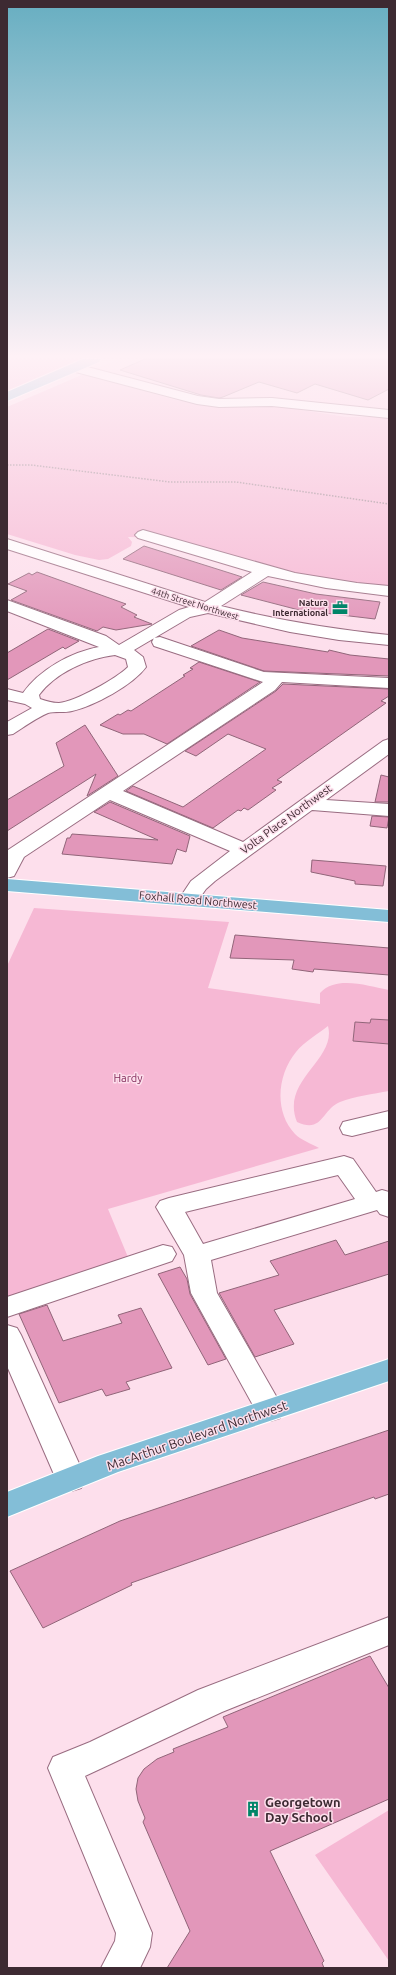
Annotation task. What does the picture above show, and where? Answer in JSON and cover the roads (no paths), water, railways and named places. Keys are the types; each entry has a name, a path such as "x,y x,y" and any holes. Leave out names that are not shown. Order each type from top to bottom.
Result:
{"main road":[{"name":"Foxhall Road Northwest","path":"7,885 389,916"},
{"name":"MacArthur Boulevard Northwest","path":"7,1505 108,1464 389,1370"}],"street":[{"path":"143,535 264,572 333,585 389,591"},
{"name":"44th Street Northwest","path":"7,544 207,608 285,627 389,640"},
{"path":"123,653 185,613 207,608 264,572"},
{"path":"7,605 100,640 123,653 137,667 133,672 83,702 72,706 37,702 17,698 7,694"},
{"path":"37,702 30,695 39,683 88,655 101,651 123,653 160,642 201,617 207,608"},
{"path":"7,622 26,612"},
{"path":"160,642 262,677 389,683"},
{"path":"7,872 15,854 269,686 278,677"},
{"path":"7,717 37,702"},
{"path":"7,730 37,702"},
{"name":"Volta Place Northwest","path":"189,899 202,881 389,745"},
{"path":"108,792 244,850"},
{"path":"307,804 389,810"},
{"path":"352,1128 389,1119"},
{"path":"197,1255 380,1205 344,1165 169,1206 197,1255 204,1293 270,1410"},
{"path":"7,1307 163,1254"},
{"path":"7,1335 71,1479"},
{"path":"119,1968 132,1947 134,1932 65,1768 93,1758 204,1704 389,1631"}],"place":[{"name":"Natura International","path":"340,608"},
{"name":"Georgetown Day School","path":"253,1809"}],"park label":[{"name":"Hardy","path":"128,1078"}]}
